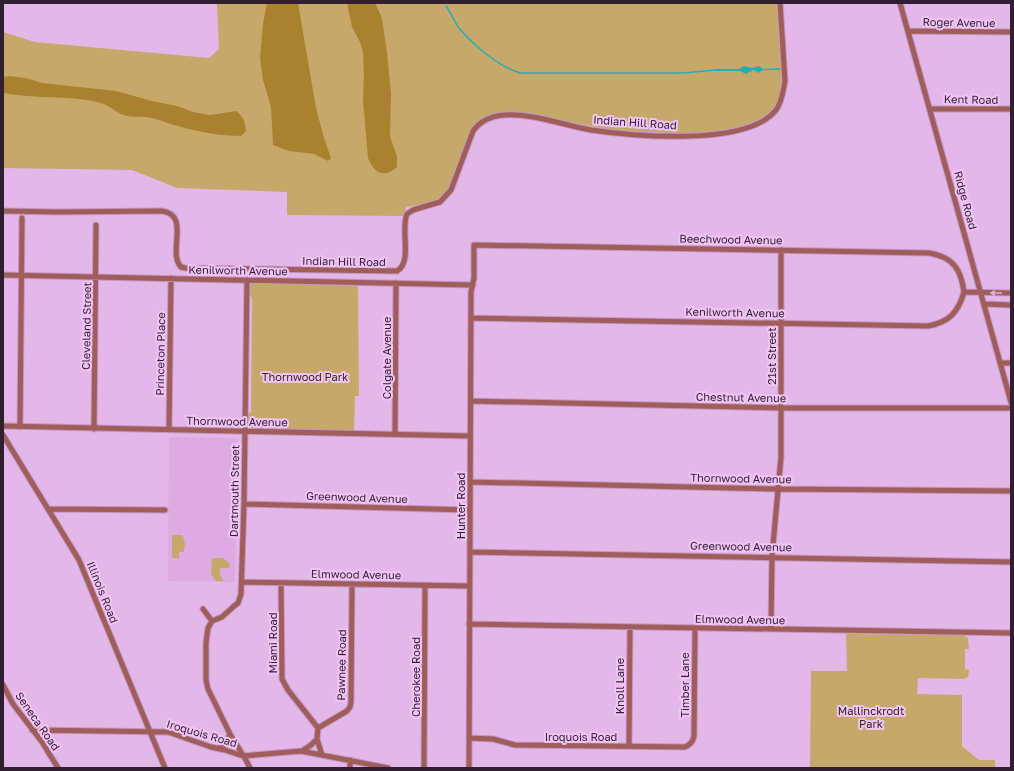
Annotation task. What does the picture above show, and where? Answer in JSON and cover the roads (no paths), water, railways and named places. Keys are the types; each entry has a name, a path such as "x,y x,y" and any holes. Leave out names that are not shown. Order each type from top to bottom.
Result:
{"street":[{"name":"Indian Hill Road","path":"3,211 168,212 173,216 177,225 176,260 181,267 185,268 397,271 405,262 405,224 407,214 413,210 440,202 448,194 454,184 462,158 473,131 480,124 490,118 505,115 521,116 590,130 685,136 727,133 766,119 776,110 784,86 785,71 780,3"},
{"name":"Ridge Road","path":"900,3 1011,402"},
{"name":"Roger Avenue","path":"908,31 1011,32"},
{"name":"Kent Road","path":"930,109 1011,109"},
{"path":"20,427 22,218"},
{"name":"Cleveland Street","path":"94,429 96,225"},
{"name":"Beechwood Avenue","path":"474,245 929,253 950,260 958,270 963,282 964,292"},
{"name":"Hunter Road","path":"469,768 471,318 474,245"},
{"name":"21st Street","path":"771,629 772,556 781,457 781,250"},
{"name":"Kenilworth Avenue","path":"3,275 473,285"},
{"name":"Princeton Place","path":"170,430 172,278"},
{"name":"Dartmouth Street","path":"212,621 222,617 238,602 241,594 244,504 247,280"},
{"name":"Colgate Avenue","path":"395,434 396,283"},
{"path":"964,292 1011,293"},
{"name":"Kenilworth Avenue","path":"471,318 932,325 949,318 959,306 964,292"},
{"path":"984,304 1011,305"},
{"path":"1000,364 1011,364"},
{"name":"Chestnut Avenue","path":"471,401 781,408 1011,408"},
{"name":"Thornwood Avenue","path":"3,426 470,436"},
{"name":"Illinois Road","path":"3,434 79,560 165,768"},
{"name":"Thornwood Avenue","path":"470,482 778,489 1011,491"},
{"name":"Greenwood Avenue","path":"244,504 470,510"},
{"path":"48,509 165,510"},
{"name":"Greenwood Avenue","path":"470,552 772,556 1011,562"},
{"name":"Elmwood Avenue","path":"242,582 469,586"},
{"name":"Miami Road","path":"281,583 282,679 288,690 318,728"},
{"name":"Pawnee Road","path":"318,728 347,711 350,707 352,584"},
{"name":"Cherokee Road","path":"424,768 425,586"},
{"path":"203,609 212,621 206,634 206,684 230,734 250,768"},
{"name":"Elmwood Avenue","path":"469,624 1011,633"},
{"name":"Knoll Lane","path":"629,746 630,627"},
{"name":"Timber Lane","path":"692,742 694,736 694,628"},
{"name":"Seneca Road","path":"3,685 13,704 46,748 58,768"},
{"path":"318,728 317,739 322,755"},
{"name":"Iroquois Road","path":"32,730 172,733 198,743 244,756 301,752 388,768"},
{"path":"218,749 225,745 230,734"},
{"name":"Iroquois Road","path":"469,738 493,739 514,745 685,747 692,742"},
{"path":"301,752 317,739"},
{"path":"350,760 350,768"}],"waterway":[{"path":"446,6 459,28 478,48 503,66 520,73 683,73 716,70"}],"park label":[{"name":"Thornwood Park","path":"305,376"},
{"name":"Mallinckrodt Park","path":"871,716"}]}
